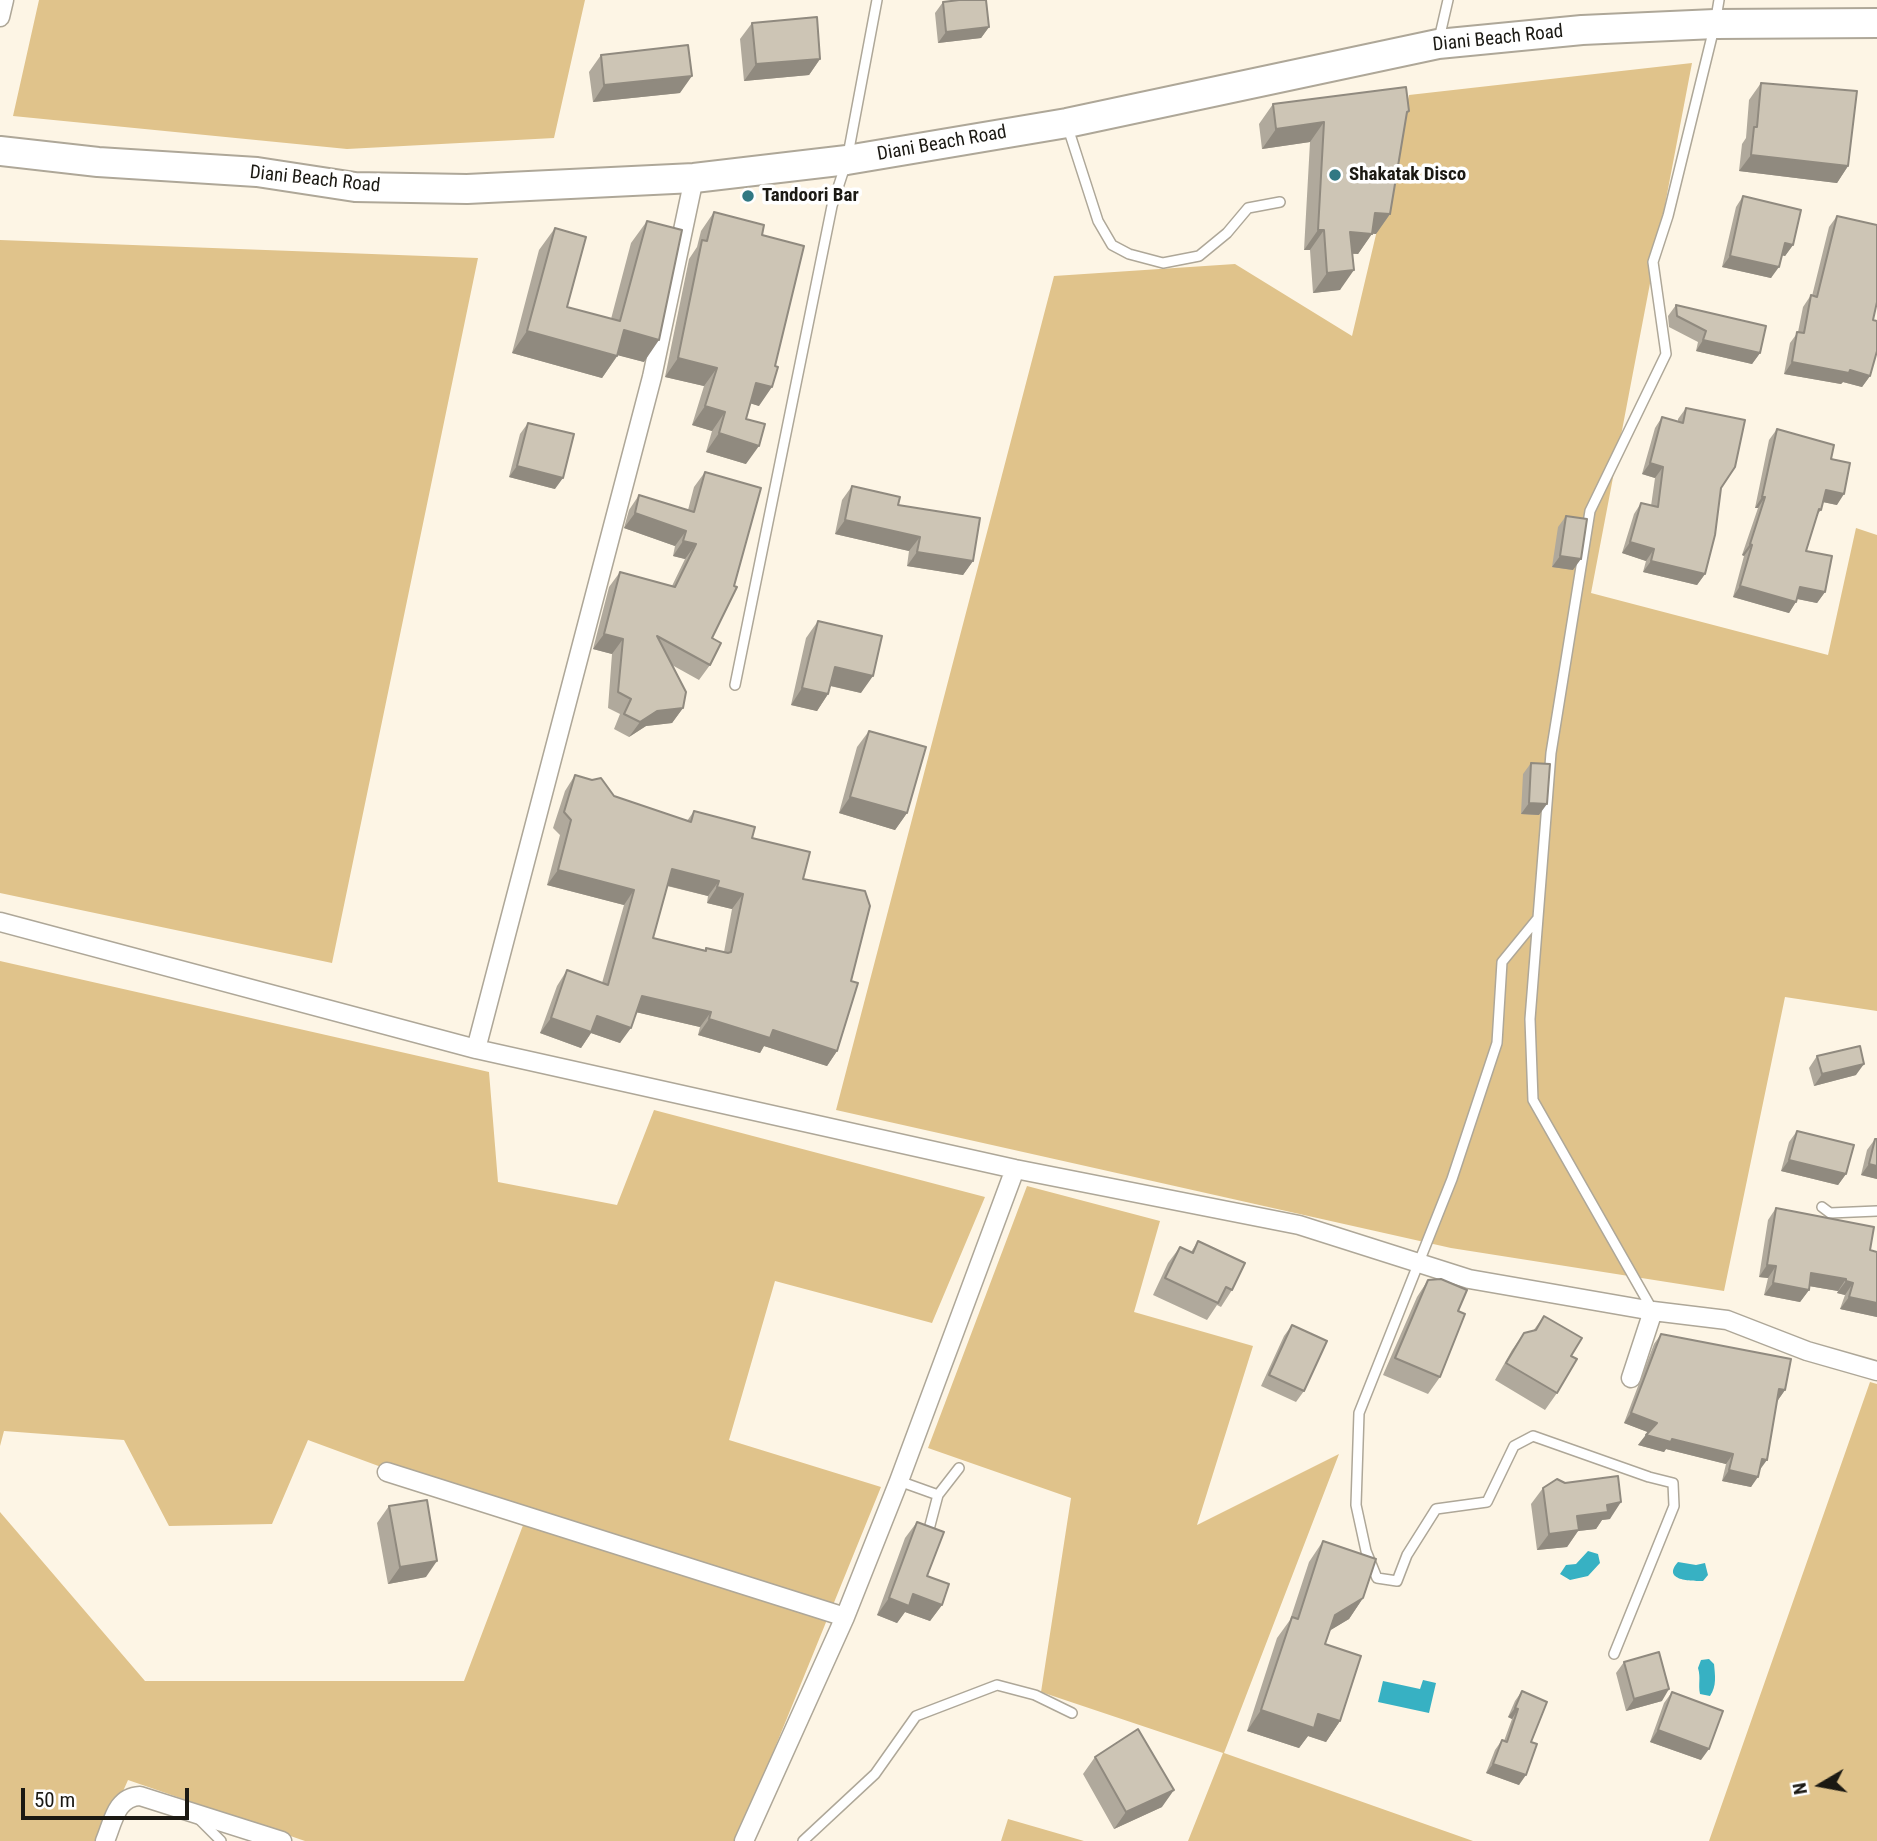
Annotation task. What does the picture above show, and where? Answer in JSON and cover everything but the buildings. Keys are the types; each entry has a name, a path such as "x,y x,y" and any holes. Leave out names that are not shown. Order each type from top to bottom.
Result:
{"main road":[{"name":"Diani Beach Road","path":"0,151 98,162 257,172 355,187 467,189 694,178 847,160 1067,123 1438,44 1583,30 1717,12 1877,23"}],"street":[{"path":"0,17 4,0"},
{"path":"477,1049 652,377 694,178"},
{"path":"0,922 477,1049 1015,1169 1299,1225 1469,1279 1653,1311 1727,1320 1807,1352 1877,1371"},
{"path":"744,1841 845,1617 899,1481 1015,1169"},
{"path":"1631,1378 1653,1311"},
{"path":"387,1472 845,1617"},
{"path":"105,1841 120,1803 129,1796 139,1796 282,1841"}],"lane":[{"path":"735,685 832,206 847,160 877,0"},
{"path":"1438,44 1448,0"},
{"path":"1653,1311 1533,1100 1530,1019 1551,753 1590,511 1666,354 1653,262 1668,216 1717,12"},
{"path":"1067,123 1098,221 1112,245 1129,254 1163,263 1199,256 1227,233 1248,208 1280,202"},
{"path":"1538,918 1502,962 1497,1043 1452,1179 1359,1413 1356,1505 1366,1551 1377,1578 1397,1581 1407,1555 1436,1509 1487,1502 1514,1446 1533,1436 1648,1477 1673,1483 1674,1506 1614,1654"},
{"path":"1822,1207 1830,1213 1877,1211"},
{"path":"928,1533 938,1494 960,1468"},
{"path":"899,1481 938,1494"},
{"path":"803,1841 875,1774 916,1716 997,1685 1035,1695 1072,1713"},
{"path":"192,1812 221,1841"}],"shaded area":[{"path":"39,0 585,0 554,138 347,149 13,116"},
{"path":"1692,63 1591,593 1828,655 1856,528 1877,535 1877,1011 1785,997 1724,1291 1451,1248 836,1110 1054,276 1235,264 1352,336 1409,95"},
{"path":"0,240 478,258 332,963 0,893"},
{"path":"0,961 489,1072 498,1182 617,1205 654,1110 985,1197 932,1323 775,1281 729,1440 881,1487 737,1841 305,1841 128,1780 101,1841 0,1841 0,1512 145,1681 464,1681 525,1520 308,1440 272,1524 169,1526 124,1440 4,1431 0,1446"},
{"path":"1027,1186 1160,1221 1134,1312 1253,1346 1197,1525 1339,1454 1224,1753 1473,1841 1188,1841 1223,1753 1041,1692 1071,1498 928,1448"},
{"path":"1870,1382 1877,1384 1877,1841 1709,1841"},
{"path":"1008,1819 1084,1841 1001,1841"}],"water":[{"path":"1588,1551 1598,1554 1600,1563 1588,1576 1570,1580 1560,1574 1566,1565 1576,1564"},
{"path":"1678,1562 1696,1565 1705,1563 1708,1575 1703,1581 1680,1579 1673,1573"},
{"path":"1709,1659 1714,1664 1715,1676 1710,1696 1700,1694 1698,1668 1701,1660"},
{"path":"1423,1680 1436,1683 1429,1713 1378,1702 1383,1681 1420,1689"}],"place":[{"name":"Shakatak Disco","path":"1335,175"},
{"name":"Tandoori Bar","path":"748,196"}]}
